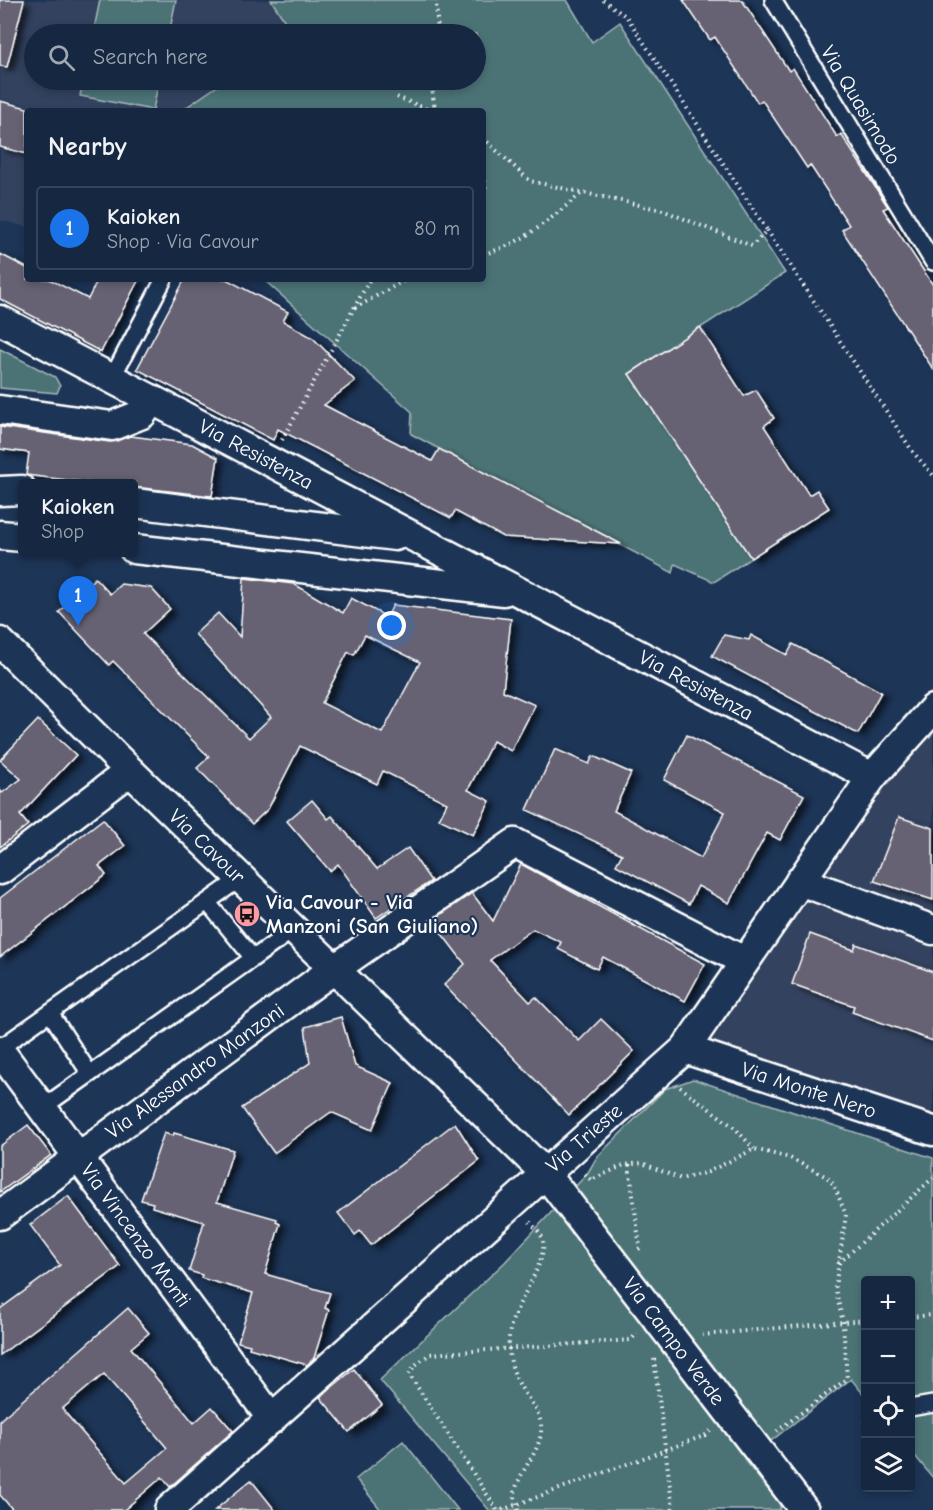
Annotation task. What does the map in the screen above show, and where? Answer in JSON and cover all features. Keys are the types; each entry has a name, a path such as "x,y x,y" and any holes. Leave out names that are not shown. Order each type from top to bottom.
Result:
{"street":[{"name":"Via Resistenza","path":"0,320 872,777"},
{"path":"0,410 112,426 142,414 152,400"},
{"name":"Via Resistenza","path":"138,503 378,532 423,542"},
{"name":"Via Resistenza","path":"138,549 519,592"},
{"name":"Via Cavour","path":"0,642 333,969 554,1164"},
{"name":"Via Trieste","path":"169,1510 685,1049 872,777 933,709"},
{"path":"0,870 130,771"},
{"name":"Via Alessandro Manzoni","path":"0,1215 333,969 515,843 744,961"},
{"path":"800,881 933,930"},
{"name":"Via Monte Nero","path":"685,1049 933,1131"},
{"name":"Via Vincenzo Monti","path":"0,1050 272,1419"},
{"name":"Via Campo Verde","path":"554,1164 618,1268 804,1510"}],"lane":[{"name":"Via Quasimodo","path":"773,0 933,262"},
{"path":"112,378 162,282"},
{"path":"0,1050 241,878"},
{"path":"208,903 253,958"},
{"path":"42,1108 293,930"},
{"path":"50,1013 90,1074"},
{"path":"915,1407 933,1404"}],"path":[{"path":"436,0 437,24"},
{"path":"603,0 627,17 913,452 933,475"},
{"path":"432,90 434,108"},
{"path":"397,97 426,108"},
{"path":"486,141 530,181 662,210 752,246 767,230"},
{"path":"486,253 506,249 542,226 582,193"},
{"path":"270,462 368,282"},
{"path":"354,308 402,282"},
{"path":"664,1068 682,1089 735,1128 754,1149 790,1158 827,1177 834,1185 846,1215 836,1288 843,1322 847,1378 776,1431"},
{"path":"554,1164 591,1180 628,1165 642,1163 681,1179 708,1172 754,1149"},
{"path":"618,1268 640,1248 628,1165"},
{"path":"838,1264 933,1178"},
{"path":"514,1200 543,1238 543,1252 538,1268 518,1301 508,1348 512,1366 523,1390 538,1410 541,1432 535,1452 515,1492 518,1508"},
{"path":"915,1317 933,1315"},
{"path":"497,1510 409,1374 414,1366 430,1354 631,1340 656,1317"},
{"path":"673,1510 653,1360 704,1334 861,1320"},
{"path":"502,1510 518,1508 666,1448 706,1435 729,1413"}],"shaded area":[{"path":"0,0 271,0 287,24 24,24 24,90 211,90 185,108 24,108 24,226 0,220"},
{"path":"933,718 933,1125 695,1046 878,780"}],"green space":[{"path":"100,0 176,0 171,24 95,24"},
{"path":"271,0 567,0 592,42 620,22 785,273 629,374 751,558 714,582 675,564 673,573 411,434 412,412 266,282 486,282 486,108 185,108 211,90 486,90 486,24 287,24"},
{"path":"81,90 157,90 153,108 80,96"},
{"path":"0,349 55,377 60,386 57,393 0,388"},
{"path":"693,1079 933,1158 933,1478 915,1456 915,1276 861,1276 861,1391 851,1379 745,1461 780,1504 780,1510 489,1510 380,1380 505,1262 587,1174 597,1157 665,1089"},
{"path":"403,1441 458,1510 381,1510 356,1479"}],"building":[{"path":"0,0 24,0 7,67 0,66"},
{"path":"683,0 742,0 789,71 793,68 837,137 841,134 888,207 883,209 933,285 933,369 842,230 849,225 810,165 807,168 762,100 758,103 715,37 710,40"},
{"path":"0,101 27,108 24,108 24,153 0,147"},
{"path":"0,254 24,266 24,282 55,282 88,299 96,282 137,282 101,352 0,299"},
{"path":"183,282 232,282 288,312 283,321 313,338 355,381 324,405 432,461 439,449 621,544 503,537 455,511 451,518 278,429 273,440 137,369"},
{"path":"700,327 744,396 756,390 774,418 764,426 809,495 817,490 829,508 751,558 629,374"},
{"path":"0,427 110,442 131,436 192,444 218,458 212,496 138,487 138,479 60,479 26,475 29,453 0,449"},
{"path":"95,578 110,594 121,584 151,588 170,609 143,634 249,738 271,717 195,634 218,613 240,637 244,578 294,584 343,613 351,598 387,617 393,605 511,619 503,691 535,705 511,751 493,741 468,790 490,801 473,835 439,819 447,803 383,771 377,784 300,746 268,809 252,824 197,768 209,757 113,661 109,665 59,612","holes":["365,635 420,662 382,733 322,703 348,652 354,655"]},
{"path":"724,635 749,640 751,635 787,655 793,644 881,692 858,734 712,656"},
{"path":"38,720 76,755 20,815 28,825 0,847 0,790 2,793 21,779 0,760"},
{"path":"687,735 804,795 780,840 767,833 729,903 698,886 689,904 616,865 622,854 527,810 555,749 589,764 593,756 631,773 614,811 701,858 725,812 664,780"},
{"path":"312,800 328,819 332,816 377,869 408,848 431,881 376,918 338,864 330,871 287,821"},
{"path":"899,817 933,828 933,900 874,881"},
{"path":"103,819 125,846 99,866 106,875 0,957 0,898"},
{"path":"521,864 705,964 685,1001 603,957 597,969 558,949 561,942 533,929 490,960 530,1002 536,997 579,1041 601,1019 634,1051 569,1115 444,985 465,964 432,921 472,893 493,921"},
{"path":"810,934 854,950 856,944 933,972 933,1041 852,1012 854,1006 792,984"},
{"path":"341,1017 355,1066 393,1083 372,1130 331,1112 274,1153 242,1108 310,1063 305,1027"},
{"path":"455,1123 479,1161 371,1245 360,1231 355,1235 338,1213"},
{"path":"28,1125 51,1155 0,1192 0,1146"},
{"path":"164,1133 173,1136 174,1133 233,1150 217,1202 277,1219 276,1222 280,1224 265,1274 330,1293 325,1308 329,1310 314,1358 307,1365 249,1348 250,1345 238,1342 253,1293 201,1278 202,1275 189,1271 204,1222 152,1207 153,1203 141,1200"},
{"path":"68,1196 120,1266 0,1355 0,1309 60,1265 30,1225"},
{"path":"128,1308 149,1333 131,1348 194,1423 212,1407 233,1431 170,1487 162,1477 124,1510 13,1510 0,1495 0,1420","holes":["104,1374 167,1448 126,1483 62,1409"]},
{"path":"354,1369 382,1405 349,1432 320,1397"},
{"path":"251,1480 275,1510 215,1510"}],"place":[{"name":"Kaioken","path":"78,626"},
{"name":"Via Cavour - Via Manzoni (San Giuliano)","path":"247,914"}]}
